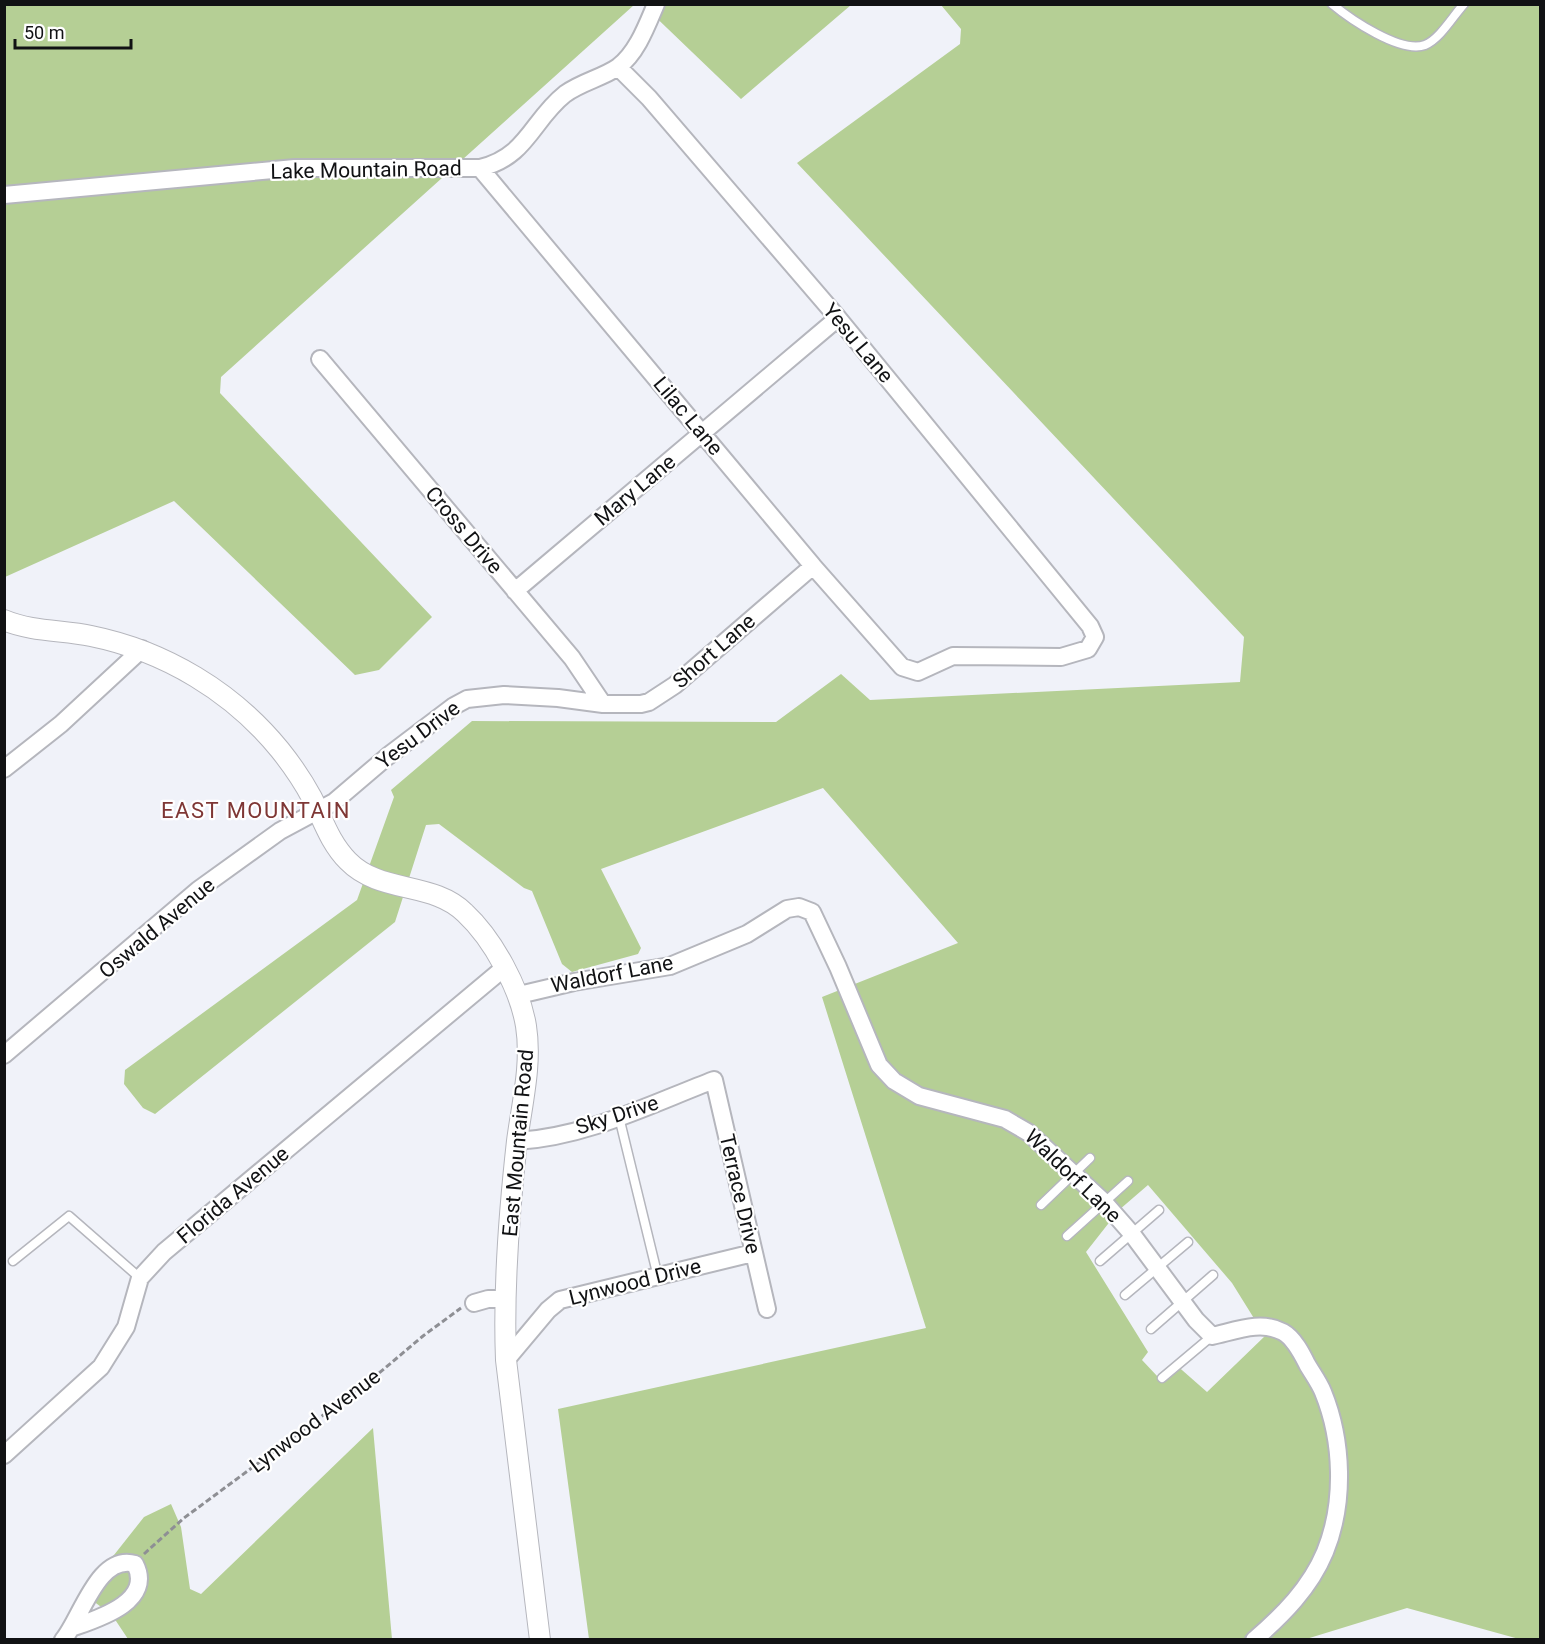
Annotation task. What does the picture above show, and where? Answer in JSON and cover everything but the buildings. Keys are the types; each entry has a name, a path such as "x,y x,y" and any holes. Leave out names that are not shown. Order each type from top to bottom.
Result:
{"street":[{"name":"Lake Mountain Road","path":"4,195 295,168 480,168 496,164 518,149 565,94 618,67 638,42 656,4"},
{"name":"Yesu Lane","path":"618,67 657,107 838,318 1090,626 1095,637 1093,645 1077,654 1061,657 953,656 918,672 909,671 898,663"},
{"name":"Lilac Lane","path":"480,168 813,566 898,663"},
{"name":"Mary Lane","path":"515,591 838,318"},
{"name":"Cross Drive","path":"320,359 572,658 603,704"},
{"name":"Short Lane","path":"603,704 641,704 660,696 813,566"},
{"name":"East Mountain Road","path":"4,620 31,628 100,638 142,650 212,687 256,724 290,764 332,841 354,868 371,879 430,894 459,908 482,933 519,995 526,1025 528,1053 504,1299 506,1360 540,1640"},
{"path":"4,769 61,723 142,650"},
{"name":"Yesu Drive","path":"317,810 334,802 397,749 453,706 467,699 504,694 603,704"},
{"name":"Oswald Avenue","path":"4,1055 198,890 280,831 317,810"},
{"name":"Waldorf Lane","path":"519,995 574,982 670,966 747,934 787,909 805,908 818,921 875,1056 887,1075 905,1089 919,1096 1005,1119 1019,1126 1104,1202 1132,1234 1182,1302 1212,1336"},
{"name":"Florida Avenue","path":"4,1455 101,1367 126,1327 140,1278 164,1252 504,968"},
{"name":"Sky Drive","path":"518,1141 536,1140 619,1117 714,1080"},
{"name":"Terrace Drive","path":"714,1080 767,1309"},
{"name":"Lynwood Drive","path":"506,1360 548,1310 560,1300 753,1253"},
{"path":"474,1304 488,1299 504,1299"},
{"path":"1212,1336 1264,1325 1285,1333 1300,1351 1323,1392 1335,1444 1340,1486 1333,1529 1324,1553 1312,1578 1294,1601 1254,1640"},
{"path":"120,1563 135,1564 139,1580 133,1596 121,1607 69,1633 90,1591 105,1573 120,1563"}],"lane":[{"path":"1332,4 1390,40 1415,47 1432,40 1464,4"},
{"path":"619,1117 658,1277"},
{"path":"1041,1205 1090,1158"},
{"path":"1067,1236 1128,1181"},
{"path":"1100,1261 1159,1210"},
{"path":"13,1261 69,1216 140,1278"},
{"path":"1125,1295 1188,1242"},
{"path":"1151,1329 1213,1275"},
{"path":"1162,1378 1212,1336"}],"path":[{"name":"Lynwood Avenue","path":"135,1564 184,1518 372,1379 423,1336 462,1308 474,1304"}],"green space":[{"path":"5,5 634,5 221,377 220,393 432,617 379,670 355,675 174,501 5,577"},
{"path":"643,5 851,5 741,99"},
{"path":"941,5 1540,5 1540,1639 1519,1639 1407,1608 1303,1640 589,1639 558,1409 926,1328 822,997 958,943 823,788 601,869 641,948 638,954 572,972 562,964 532,891 524,888 439,824 426,825 395,922 155,1114 143,1108 124,1084 125,1070 357,900 394,797 391,790 472,721 776,722 841,674 870,700 1240,682 1244,637 797,163 960,44 961,29","holes":["1148,1185 1232,1283 1265,1336 1207,1392 1174,1363 1158,1377 1142,1360 1148,1352 1086,1252 1119,1210"]},
{"path":"373,1428 392,1639 128,1639 112,1615 85,1595 93,1572 114,1555 144,1517 171,1504 181,1527 190,1589 201,1594"}],"district":[{"name":"EAST MOUNTAIN","path":"256,810"}]}
